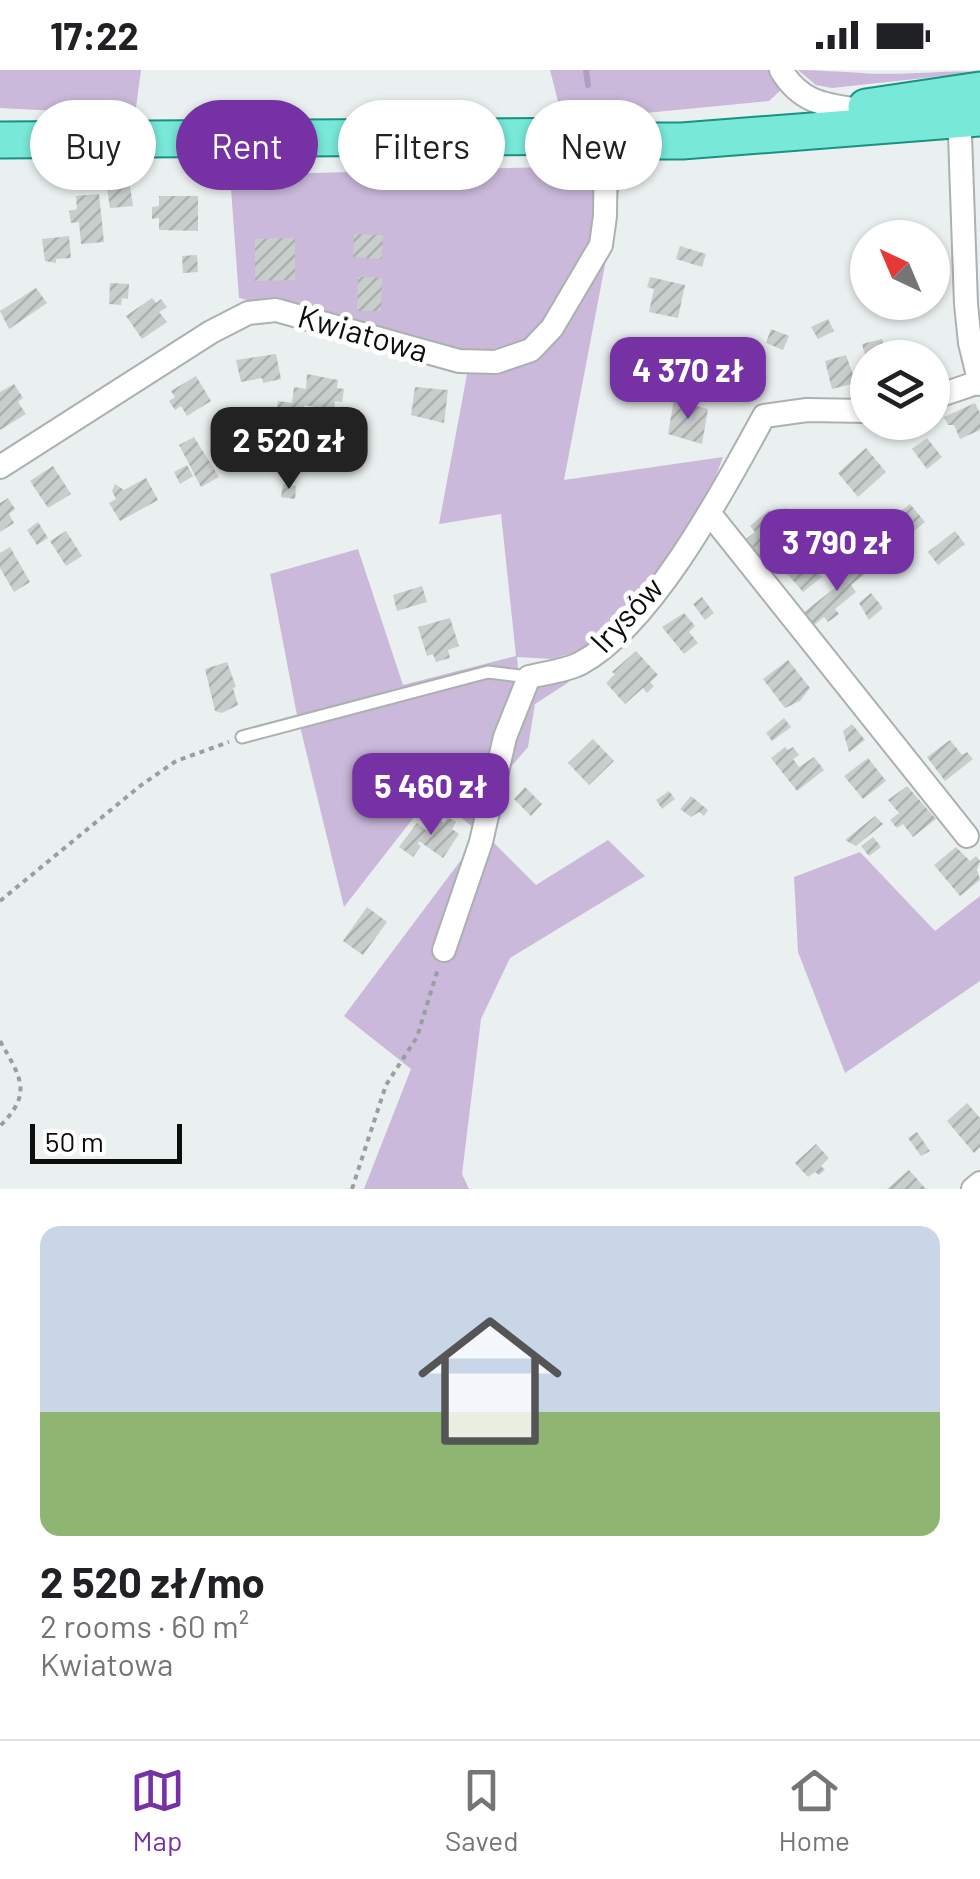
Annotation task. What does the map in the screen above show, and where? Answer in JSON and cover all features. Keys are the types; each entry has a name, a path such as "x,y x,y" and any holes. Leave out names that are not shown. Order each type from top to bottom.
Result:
{"main road":[{"path":"662,123 854,108 970,106"},
{"path":"662,141 749,138 970,106"},
{"path":"0,140 525,137"}],"street":[{"path":"782,70 793,88 809,100 854,108"},
{"path":"950,392 980,383 966,304 970,106"},
{"name":"Kwiatowa","path":"0,466 195,342 248,313 276,310 459,361 496,362 531,350 552,328 600,245 607,190"},
{"name":"Irysów","path":"528,677 580,664 626,627 710,514 764,416 807,410 850,411"},
{"path":"710,514 967,836"},
{"path":"444,950 481,842 504,737 528,677"},
{"path":"973,1189 980,1182"}],"lane":[{"path":"242,737 488,672 528,677"}],"path":[{"path":"0,901 176,761 242,737"},
{"path":"352,1189 386,1085 417,1037 444,950"},
{"path":"0,1041 14,1066 22,1096 17,1108 0,1126"}],"shaded area":[{"path":"0,70 141,70 137,100 30,100 30,110 0,108"},
{"path":"550,70 772,70 782,89 769,101 662,111 662,100 558,100"},
{"path":"798,70 876,74 980,72 832,88 816,85"},
{"path":"505,168 525,168 525,190 619,190 564,480 723,457 708,497 661,572 596,646 552,659 517,657 519,681 566,676 569,682 535,704 528,747 503,776 474,828 432,794 344,907 296,710 270,574 358,549 403,685 516,656 501,514 439,524 471,353 239,298 231,190 318,190 318,173 338,172 338,190 505,190"},
{"path":"490,839 536,885 608,840 645,876 510,958 481,1019 462,1174 469,1189 364,1189 411,1069 344,1016 467,852"},
{"path":"860,852 935,931 980,896 980,981 845,1073 798,952 794,877"}],"building":[{"path":"107,190 131,190 133,206 110,208"},
{"path":"99,194 104,242 81,244 79,222 71,223 69,211 77,209 76,196"},
{"path":"159,196 198,196 198,231 159,230 159,218 152,219 152,207 159,206"},
{"path":"354,234 383,235 382,259 353,257"},
{"path":"69,236 71,258 56,259 56,263 45,261 42,239"},
{"path":"295,238 295,280 255,281 255,239"},
{"path":"680,246 706,254 702,267 676,259"},
{"path":"197,255 198,272 183,273 182,256"},
{"path":"358,277 382,278 381,311 357,311"},
{"path":"650,277 685,285 678,318 649,312 654,289 647,287"},
{"path":"110,283 129,284 128,299 122,298 121,305 109,304"},
{"path":"36,288 47,303 9,329 0,311"},
{"path":"152,298 156,303 161,299 167,307 159,312 167,322 142,339 126,316"},
{"path":"828,319 834,331 818,339 811,327"},
{"path":"771,329 789,336 783,350 766,343"},
{"path":"729,345 759,353 751,382 722,375"},
{"path":"276,354 281,379 241,382 236,360"},
{"path":"846,355 850,384 832,389 825,361"},
{"path":"307,374 338,380 337,388 344,389 342,402 335,401 334,410 304,405 301,429 275,424 278,401 292,403 294,387 306,389"},
{"path":"196,376 211,401 187,416 181,406 175,410 169,401 175,397 171,391"},
{"path":"14,384 23,398 18,402 26,414 0,430 0,392"},
{"path":"415,387 448,390 444,423 411,415"},
{"path":"674,400 708,409 702,444 668,434"},
{"path":"975,403 980,413 980,430 960,439 954,425 950,425 950,414"},
{"path":"194,437 219,477 201,487 179,445"},
{"path":"929,440 942,457 927,469 912,449"},
{"path":"866,448 886,472 858,497 838,473"},
{"path":"187,465 193,476 180,484 174,472"},
{"path":"53,466 71,494 48,508 30,481"},
{"path":"146,478 158,500 120,521 109,503 116,499 112,491 115,484 124,490"},
{"path":"283,484 296,486 295,499 281,497"},
{"path":"8,498 15,509 9,514 14,523 0,532 0,503"},
{"path":"910,504 925,522 883,556 865,534 893,511 896,515"},
{"path":"785,508 796,522 775,538 782,547 763,561 746,539 755,532 750,526 769,510 774,517"},
{"path":"38,522 48,538 37,545 27,530"},
{"path":"66,531 82,556 66,566 50,541"},
{"path":"955,531 965,544 938,565 928,552"},
{"path":"10,547 30,582 14,592 0,568 0,553"},
{"path":"805,555 822,577 803,592 785,571"},
{"path":"849,560 857,569 868,561 873,567 851,585 856,592 835,609 839,614 828,622 824,617 813,626 803,613 845,580 837,571"},
{"path":"422,586 427,602 397,611 393,595"},
{"path":"871,593 883,608 869,620 859,603"},
{"path":"702,597 714,613 705,620 693,604"},
{"path":"684,613 695,626 689,632 698,643 684,654 662,627"},
{"path":"450,618 459,646 448,650 450,658 436,662 433,654 427,656 418,627"},
{"path":"636,651 658,675 650,682 654,686 647,693 643,688 625,704 606,683 615,674 612,672"},
{"path":"788,660 810,688 800,701 785,708 763,679"},
{"path":"227,662 238,705 222,713 215,711 205,669"},
{"path":"784,718 791,727 772,741 766,733"},
{"path":"852,724 865,740 849,752 843,731"},
{"path":"593,739 614,761 589,785 568,763"},
{"path":"950,740 962,755 967,752 973,759 945,781 927,757"},
{"path":"785,747 793,747 799,755 793,759 799,767 814,757 824,770 797,791 771,758"},
{"path":"868,758 886,781 863,799 844,776"},
{"path":"907,786 936,819 913,837 903,824 897,828 890,820 899,813 888,800"},
{"path":"525,787 542,804 531,816 514,799"},
{"path":"669,791 675,799 662,809 656,800"},
{"path":"691,796 708,810 704,816 699,812 691,817 680,809"},
{"path":"875,816 883,824 856,846 845,840"},
{"path":"436,817 444,823 448,817 456,822 452,829 459,834 443,858 419,841 421,846 413,857 399,847 417,823 427,831"},
{"path":"873,837 881,847 869,856 861,846"},
{"path":"956,847 970,861 976,856 980,861 980,880 960,896 934,865"},
{"path":"367,907 387,922 363,955 343,941"},
{"path":"967,1103 980,1118 980,1147 974,1153 947,1121"},
{"path":"917,1132 930,1151 921,1156 908,1138"},
{"path":"816,1144 829,1158 821,1166 825,1170 808,1177 795,1163"},
{"path":"909,1170 926,1189 887,1189"}],"waterway":[{"path":"586,70 588,85"}]}
